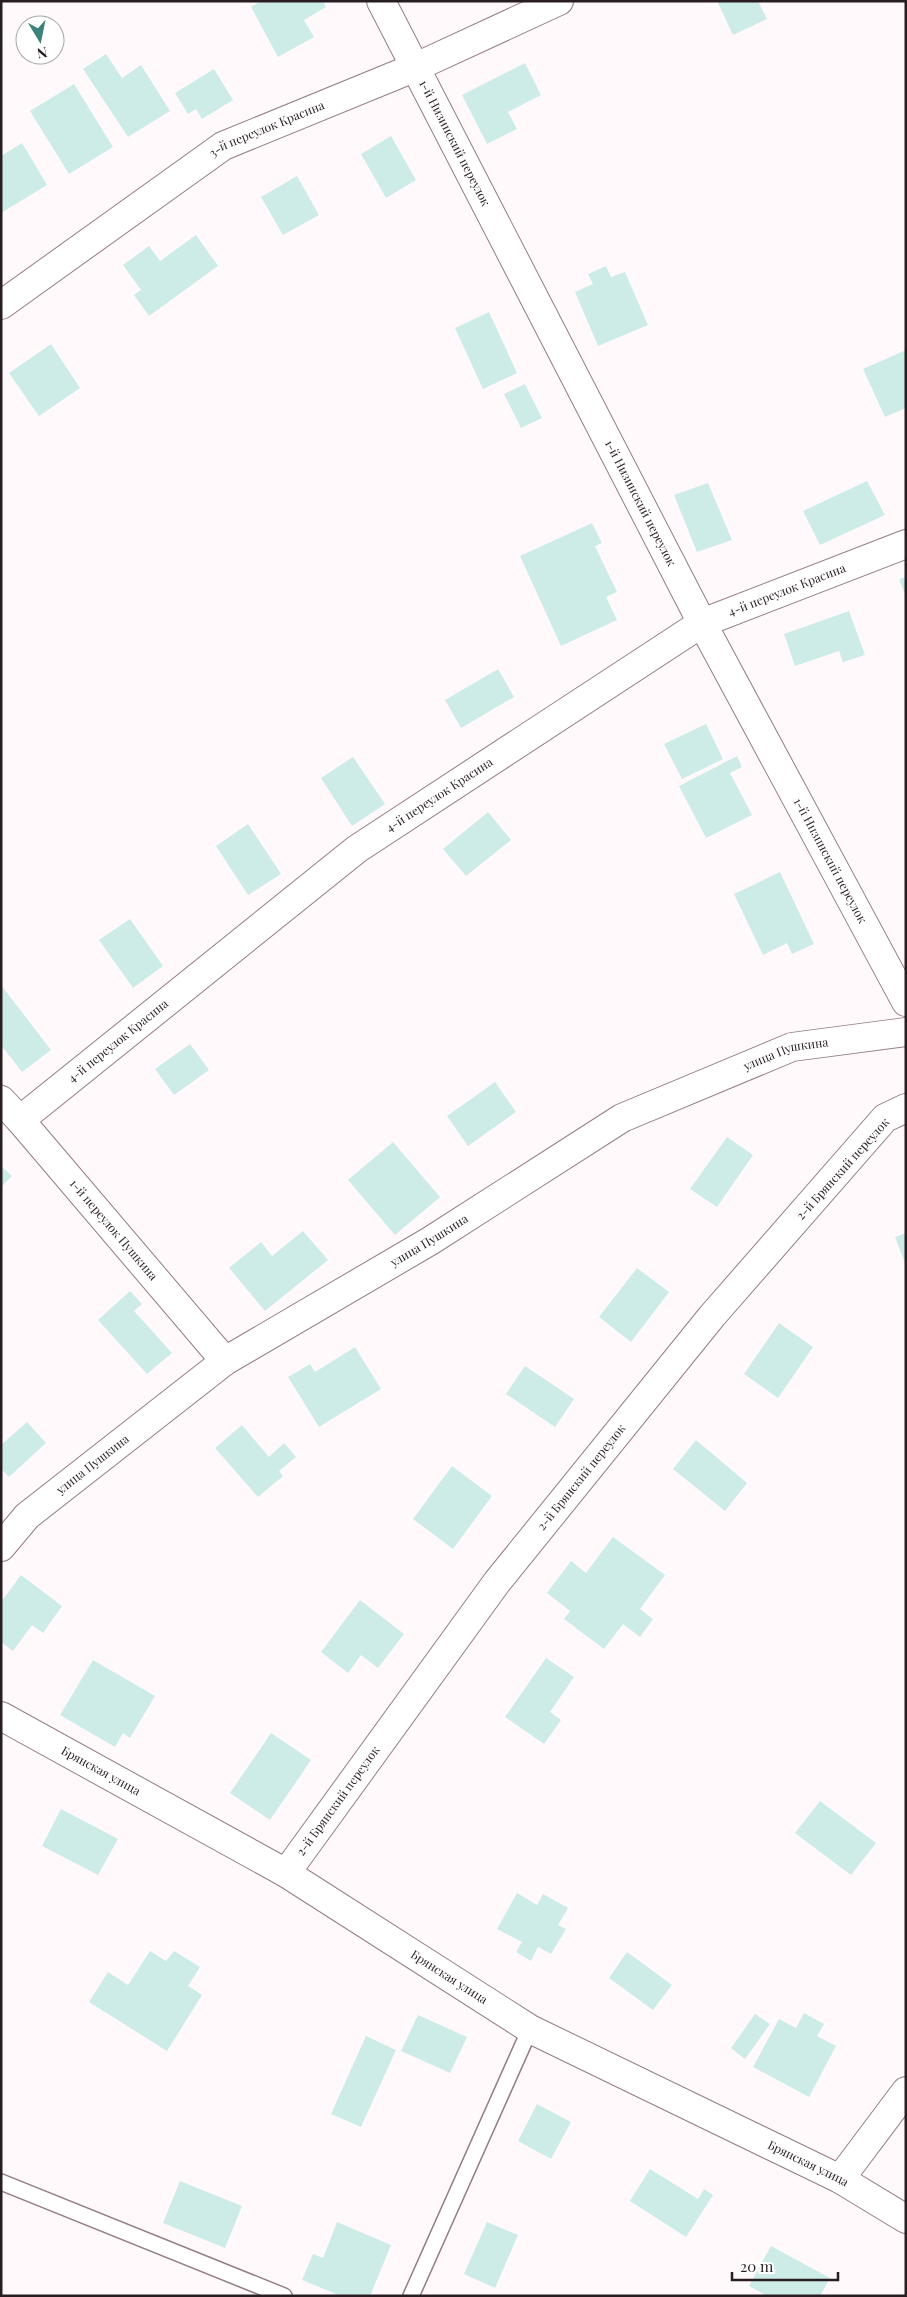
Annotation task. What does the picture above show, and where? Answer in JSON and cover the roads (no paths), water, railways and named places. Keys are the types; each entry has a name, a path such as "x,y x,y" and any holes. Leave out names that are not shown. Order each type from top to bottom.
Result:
{"street":[{"name":"1-й Низинский переулок","path":"381,1 702,623 906,1002"},
{"name":"3-й переулок Красина","path":"1,305 223,146 416,67 559,1"},
{"name":"4-й переулок Красина","path":"20,1120 357,849 702,623 906,544"},
{"name":"улица Пушкина","path":"1,1547 27,1516 225,1361 430,1241 622,1118 792,1047 906,1032"},
{"name":"1-й переулок Пушкина","path":"1,1100 225,1361"},
{"name":"2-й Брянский переулок","path":"286,1873 496,1582 706,1324 885,1118 906,1108"},
{"name":"Брянская улица","path":"1,1716 286,1873 530,2029 840,2179 906,2219"},
{"path":"840,2179 906,2091"}],"lane":[{"path":"411,2296 530,2029"},
{"path":"1,2182 284,2296"}]}
